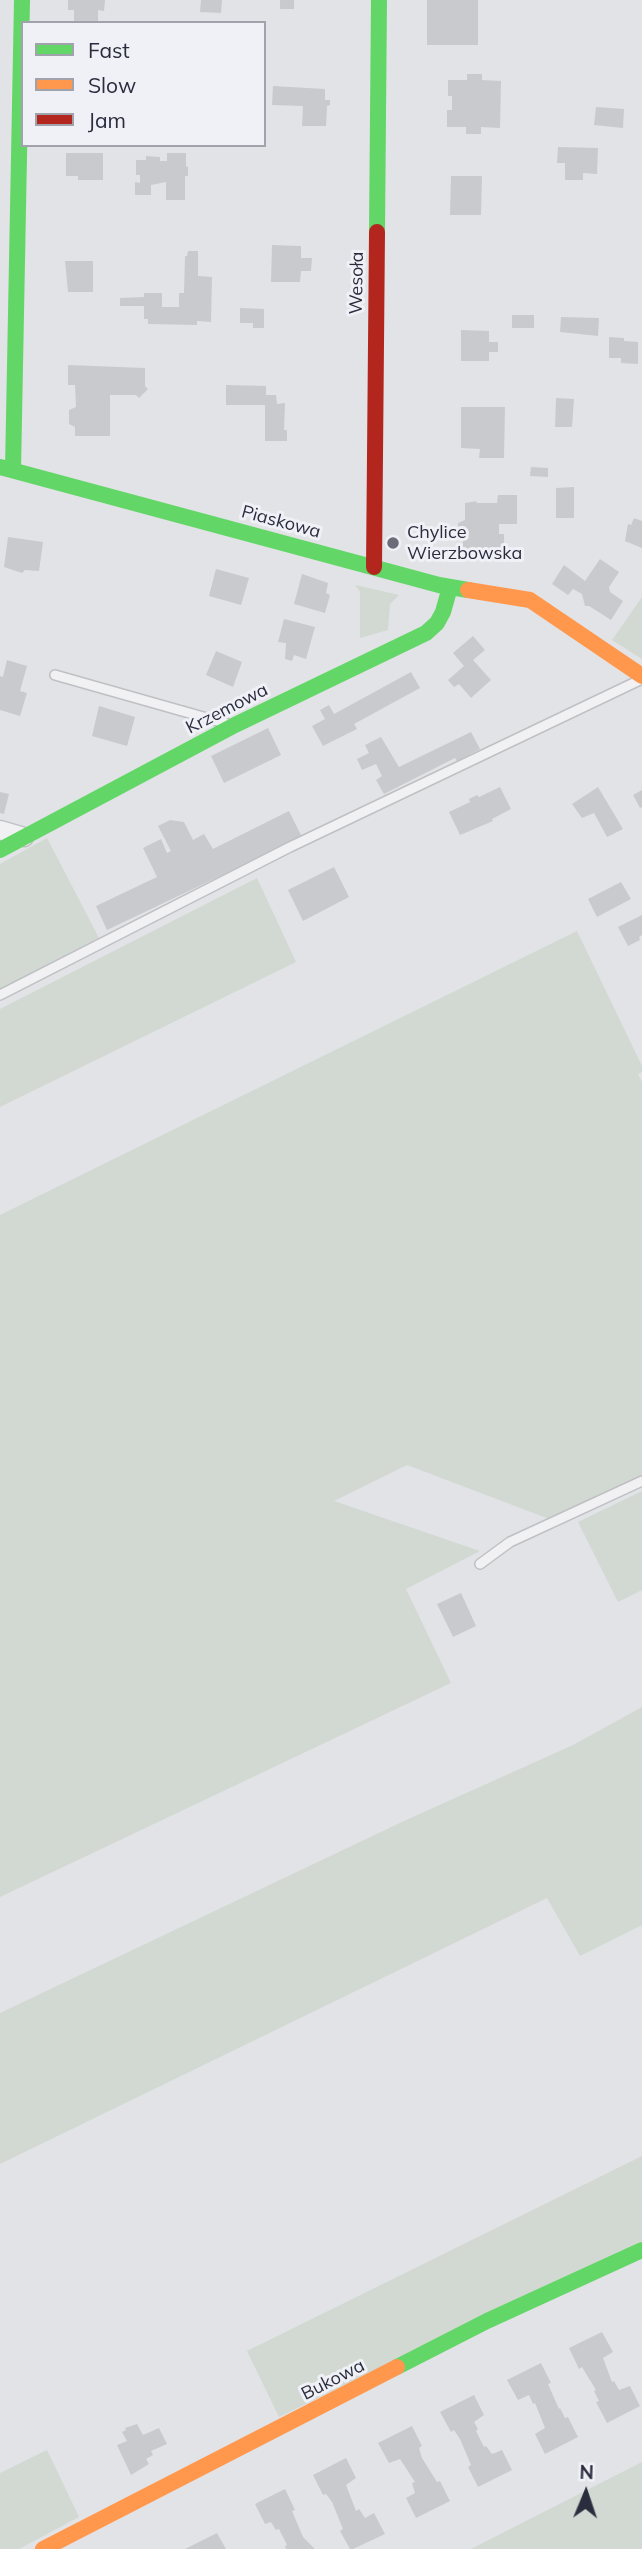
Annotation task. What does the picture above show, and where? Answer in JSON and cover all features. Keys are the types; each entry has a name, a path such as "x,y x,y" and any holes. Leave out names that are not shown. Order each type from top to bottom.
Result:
{"street":[{"path":"21,21 22,0"},
{"name":"Wesoła","path":"373,567 379,0"},
{"path":"6,469 21,29"},
{"name":"Piaskowa","path":"6,469 450,587 530,600 642,678"},
{"name":"Krzemowa","path":"0,850 235,726 426,633 438,623 450,587"},
{"path":"0,830 24,837"},
{"name":"Bukowa","path":"43,2549 487,2321 642,2250"}],"lane":[{"path":"55,675 235,726"},
{"path":"0,995 290,846 642,678"},
{"path":"480,1564 510,1542 642,1481"}],"shaded area":[{"path":"355,585 399,595 390,604 388,630 360,638 360,592"},
{"path":"642,597 642,659 612,640"},
{"path":"47,838 99,938 0,989 0,864"},
{"path":"257,878 296,962 0,1107 0,1009"},
{"path":"577,931 642,1066 642,1072 638,1074 642,1082 642,1475 552,1520 407,1465 334,1501 480,1551 406,1589 451,1683 0,1897 0,1215"},
{"path":"642,1491 642,1590 618,1602 578,1522"},
{"path":"642,1707 642,1925 580,1956 547,1898 0,2164 0,2013 404,1821 573,1745"},
{"path":"642,2156 642,2241 279,2417 247,2351"},
{"path":"47,2450 79,2517 19,2549 0,2549 0,2473"},
{"path":"642,2462 642,2549 471,2549"}],"building":[{"path":"68,0 105,0 104,11 98,10 98,21 74,21 74,10 68,10"},
{"path":"201,0 222,0 221,13 200,12"},
{"path":"280,0 294,0 294,9 280,9"},
{"path":"427,0 478,0 478,45 427,45"},
{"path":"467,74 482,74 482,80 501,81 500,128 481,127 481,134 466,134 466,127 447,127 447,110 452,110 452,96 448,96 448,80 467,80"},
{"path":"273,86 325,89 325,100 330,100 326,126 302,126 303,106 272,105"},
{"path":"596,107 624,109 623,128 594,125"},
{"path":"558,147 598,148 597,174 583,173 583,180 565,180 565,163 557,163"},
{"path":"66,153 103,153 103,180 78,180 78,176 66,176"},
{"path":"167,153 186,153 188,176 185,176 185,200 166,200 166,182 151,185 151,195 135,195 135,182 140,183 140,175 136,175 136,160 146,160 146,156 160,157 160,161 167,161"},
{"path":"451,176 482,176 481,215 450,215"},
{"path":"272,245 301,246 301,258 312,258 311,271 301,271 300,282 271,282"},
{"path":"188,251 198,251 198,276 212,277 211,322 197,321 197,325 148,324 148,319 144,319 144,306 120,306 120,298 144,297 144,293 162,293 162,307 179,307 179,293 184,293 185,256"},
{"path":"65,261 93,261 93,292 68,292"},
{"path":"240,308 264,309 264,328 253,328 253,323 240,323"},
{"path":"512,315 534,315 534,328 512,328"},
{"path":"561,317 599,318 598,336 560,332"},
{"path":"461,330 489,331 489,342 498,342 498,352 489,352 489,361 461,361"},
{"path":"609,337 638,342 638,364 621,363 621,358 609,358"},
{"path":"68,365 145,368 145,386 148,389 139,398 136,395 110,395 110,436 75,436 75,427 69,424 69,410 76,407 75,385 68,385"},
{"path":"226,385 266,386 266,395 276,395 277,404 285,403 284,430 287,430 287,441 265,441 265,405 226,405"},
{"path":"556,398 574,399 572,427 555,427"},
{"path":"461,407 505,407 504,458 479,458 480,449 461,448"},
{"path":"531,467 548,468 548,477 530,476"},
{"path":"574,487 574,518 556,518 556,488"},
{"path":"498,495 517,495 517,524 499,524 499,534 504,534 504,557 488,557 488,553 463,553 463,533 458,530 458,523 465,520 465,503 497,503"},
{"path":"634,518 642,521 642,548 625,541 628,524 631,525"},
{"path":"8,537 43,542 39,571 25,570 22,573 4,567"},
{"path":"600,559 619,572 609,587 610,592 623,601 611,620 585,606 582,594 573,589 568,595 552,584 564,565 585,581"},
{"path":"216,569 249,578 241,605 209,596"},
{"path":"302,574 328,583 326,593 330,595 325,613 294,604"},
{"path":"284,619 315,627 306,659 294,655 292,661 285,659 286,643 278,642"},
{"path":"473,636 485,650 473,660 491,680 471,698 459,684 454,687 448,680 464,666 453,653"},
{"path":"216,651 242,662 233,687 206,675"},
{"path":"7,660 27,666 20,691 27,693 20,716 0,710 0,676 3,677"},
{"path":"411,672 420,688 354,724 357,729 323,746 312,726 325,719 320,710 329,705 334,714"},
{"path":"99,706 135,717 127,746 92,736"},
{"path":"268,728 281,755 224,783 211,756"},
{"path":"471,732 480,749 457,761 455,758 384,794 376,780 382,776 376,764 362,770 357,759 369,753 365,745 381,737 399,767"},
{"path":"500,787 511,809 492,819 493,821 460,835 449,812 470,802 469,799 477,795 479,797"},
{"path":"598,787 623,829 607,837 594,813 582,818 572,804"},
{"path":"642,790 642,807 640,808 633,795"},
{"path":"0,792 9,794 4,814 0,813"},
{"path":"289,811 302,837 107,930 96,906 157,877 143,848 161,839 167,853 171,851 158,826 170,820 184,822 193,840 204,834 213,849"},
{"path":"334,867 349,897 303,921 288,890"},
{"path":"621,882 631,899 597,917 588,899"},
{"path":"642,915 640,940 628,946 618,927"},
{"path":"461,1593 476,1626 453,1637 437,1604"},
{"path":"602,2332 613,2352 603,2358 612,2382 614,2381 619,2390 630,2386 640,2406 607,2423 596,2402 599,2401 594,2391 596,2390 582,2367 579,2369 569,2348"},
{"path":"541,2363 559,2409 565,2418 568,2417 578,2437 545,2454 535,2434 545,2428 535,2403 533,2404 529,2395 518,2400 507,2380"},
{"path":"474,2395 484,2415 474,2422 484,2447 492,2454 502,2450 512,2470 478,2487 468,2467 471,2465 460,2439 454,2430 451,2432 440,2412"},
{"path":"137,2424 143,2435 159,2428 167,2444 151,2451 153,2455 146,2459 149,2464 131,2475 117,2445 127,2441 122,2432 125,2428"},
{"path":"412,2426 422,2446 419,2448 422,2458 437,2482 440,2481 450,2501 416,2518 406,2498 415,2493 412,2483 415,2482 400,2459 389,2463 378,2443"},
{"path":"346,2458 356,2478 346,2485 356,2511 359,2509 365,2518 374,2513 385,2534 353,2549 350,2549 340,2531 343,2529 332,2502 326,2494 323,2495 313,2475"},
{"path":"285,2489 303,2537 315,2549 286,2549 287,2545 279,2529 276,2530 271,2522 265,2524 255,2504"},
{"path":"217,2533 226,2549 185,2549"}],"traffic: fast":[{"path":"22,0 22,21"},
{"path":"377,232 379,0"},
{"path":"13,470 21,52"},
{"path":"0,467 439,585 468,590"},
{"path":"0,850 235,725 426,633 437,623 443,612 450,587"},
{"path":"397,2367 487,2321 642,2250"}],"traffic: slow":[{"path":"468,590 530,600 642,676"},
{"path":"43,2549 397,2367"}],"traffic: jam":[{"path":"374,567 377,232"}],"place":[{"name":"Chylice Wierzbowska","path":"393,543"}]}
